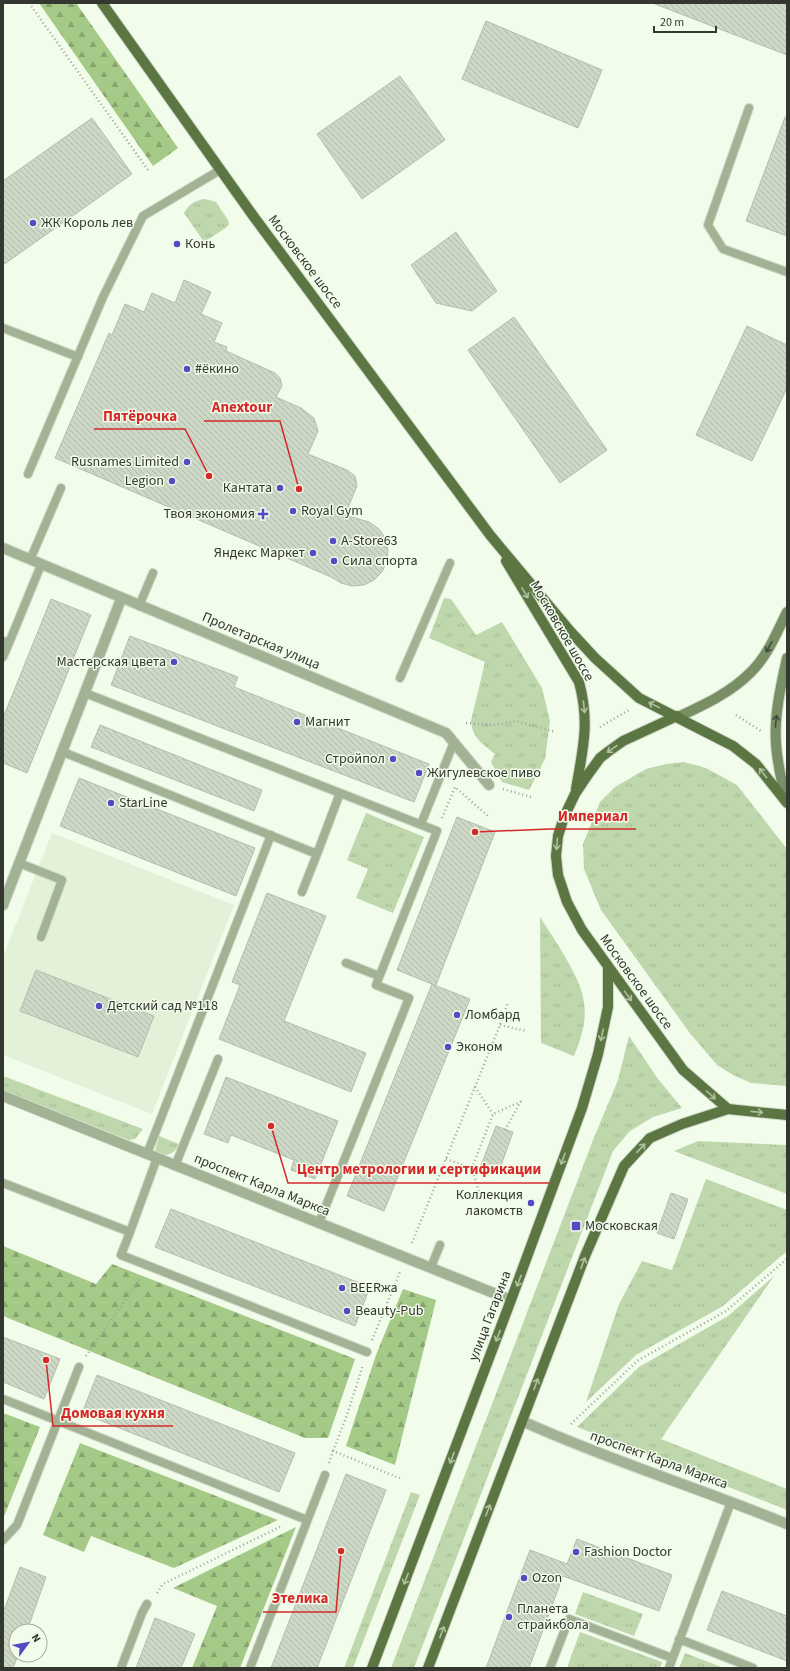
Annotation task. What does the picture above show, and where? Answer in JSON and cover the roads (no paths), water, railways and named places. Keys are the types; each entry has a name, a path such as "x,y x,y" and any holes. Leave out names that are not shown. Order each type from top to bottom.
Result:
{"main road":[{"name":"Московское шоссе","path":"102,3 220,170 490,535 570,631 595,658 639,698 733,746 756,764 786,802"},
{"name":"Московское шоссе","path":"490,535 579,682 584,702 586,732 575,794"},
{"path":"678,717 722,694 753,671 765,654 787,612"},
{"path":"786,802 775,734 787,658"},
{"name":"Московское шоссе","path":"678,717 623,741 600,758 575,794 564,817 558,836 556,856 558,875 567,902 582,930 608,968 683,1070 728,1109"},
{"name":"улица Гагарина","path":"372,1668 512,1300 582,1108 598,1054 608,1007 608,968"},
{"path":"428,1668 585,1256 624,1166 650,1138 682,1124 728,1109 787,1115"}],"street":[{"name":"Пролетарская улица","path":"3,548 121,599 446,733 489,785"},
{"path":"3,905 121,599"},
{"name":"проспект Карла Маркса","path":"3,1096 512,1300"},
{"name":"проспект Карла Маркса","path":"522,1421 568,1442 787,1524"}],"lane":[{"path":"749,108 708,225 724,249 787,272"},
{"path":"28,474 103,297 144,216 220,170"},
{"path":"3,328 78,357"},
{"path":"30,560 61,488"},
{"path":"400,678 416,638 450,563"},
{"path":"3,657 6,642 41,565"},
{"path":"139,606 153,573"},
{"path":"85,692 437,831 376,986 409,998 319,1223"},
{"path":"421,824 454,742"},
{"path":"63,752 317,854"},
{"path":"302,892 340,793"},
{"path":"147,1154 271,835"},
{"path":"19,863 62,880 41,937"},
{"path":"346,963 379,976"},
{"path":"175,1166 218,1059"},
{"path":"156,1158 121,1255 367,1352"},
{"path":"3,1183 130,1232"},
{"path":"431,1267 440,1245"},
{"path":"3,1540 17,1525 79,1367"},
{"path":"3,1399 307,1520"},
{"path":"250,1668 325,1475"},
{"path":"669,1668 731,1502"},
{"path":"121,1668 142,1612 147,1604"},
{"path":"550,1668 568,1619 672,1658"},
{"path":"680,1639 753,1668"}],"place":[{"name":"ЖК Король лев","path":"33,223"},
{"name":"Конь","path":"177,244"},
{"name":"#ёкино","path":"187,369"},
{"name":"Rusnames Limited","path":"187,462"},
{"name":"Пятёрочка","path":"209,476"},
{"name":"Legion","path":"172,481"},
{"name":"Кантата","path":"280,488"},
{"name":"Anextour","path":"299,489"},
{"name":"Royal Gym","path":"293,511"},
{"name":"Твоя экономия","path":"263,514"},
{"name":"A-Store63","path":"333,541"},
{"name":"Яндекс Маркет","path":"313,553"},
{"name":"Сила спорта","path":"334,561"},
{"name":"Мастерская цвета","path":"174,662"},
{"name":"Магнит","path":"297,722"},
{"name":"Стройпол","path":"393,759"},
{"name":"Жигулевское пиво","path":"419,773"},
{"name":"StarLine","path":"111,803"},
{"name":"Империал","path":"475,832"},
{"name":"Детский сад №118","path":"99,1006"},
{"name":"Ломбард","path":"457,1015"},
{"name":"Эконом","path":"448,1047"},
{"name":"Центр метрологии и сертификации","path":"271,1126"},
{"name":"Коллекция лакомств","path":"531,1203"},
{"name":"Московская","path":"576,1226"},
{"name":"BEERжа","path":"342,1288"},
{"name":"Beauty-Pub","path":"347,1311"},
{"name":"Домовая кухня","path":"46,1360"},
{"name":"Этелика","path":"341,1551"},
{"name":"Fashion Doctor","path":"576,1552"},
{"name":"Ozon","path":"524,1578"},
{"name":"Планета страйкбола","path":"509,1617"}]}
